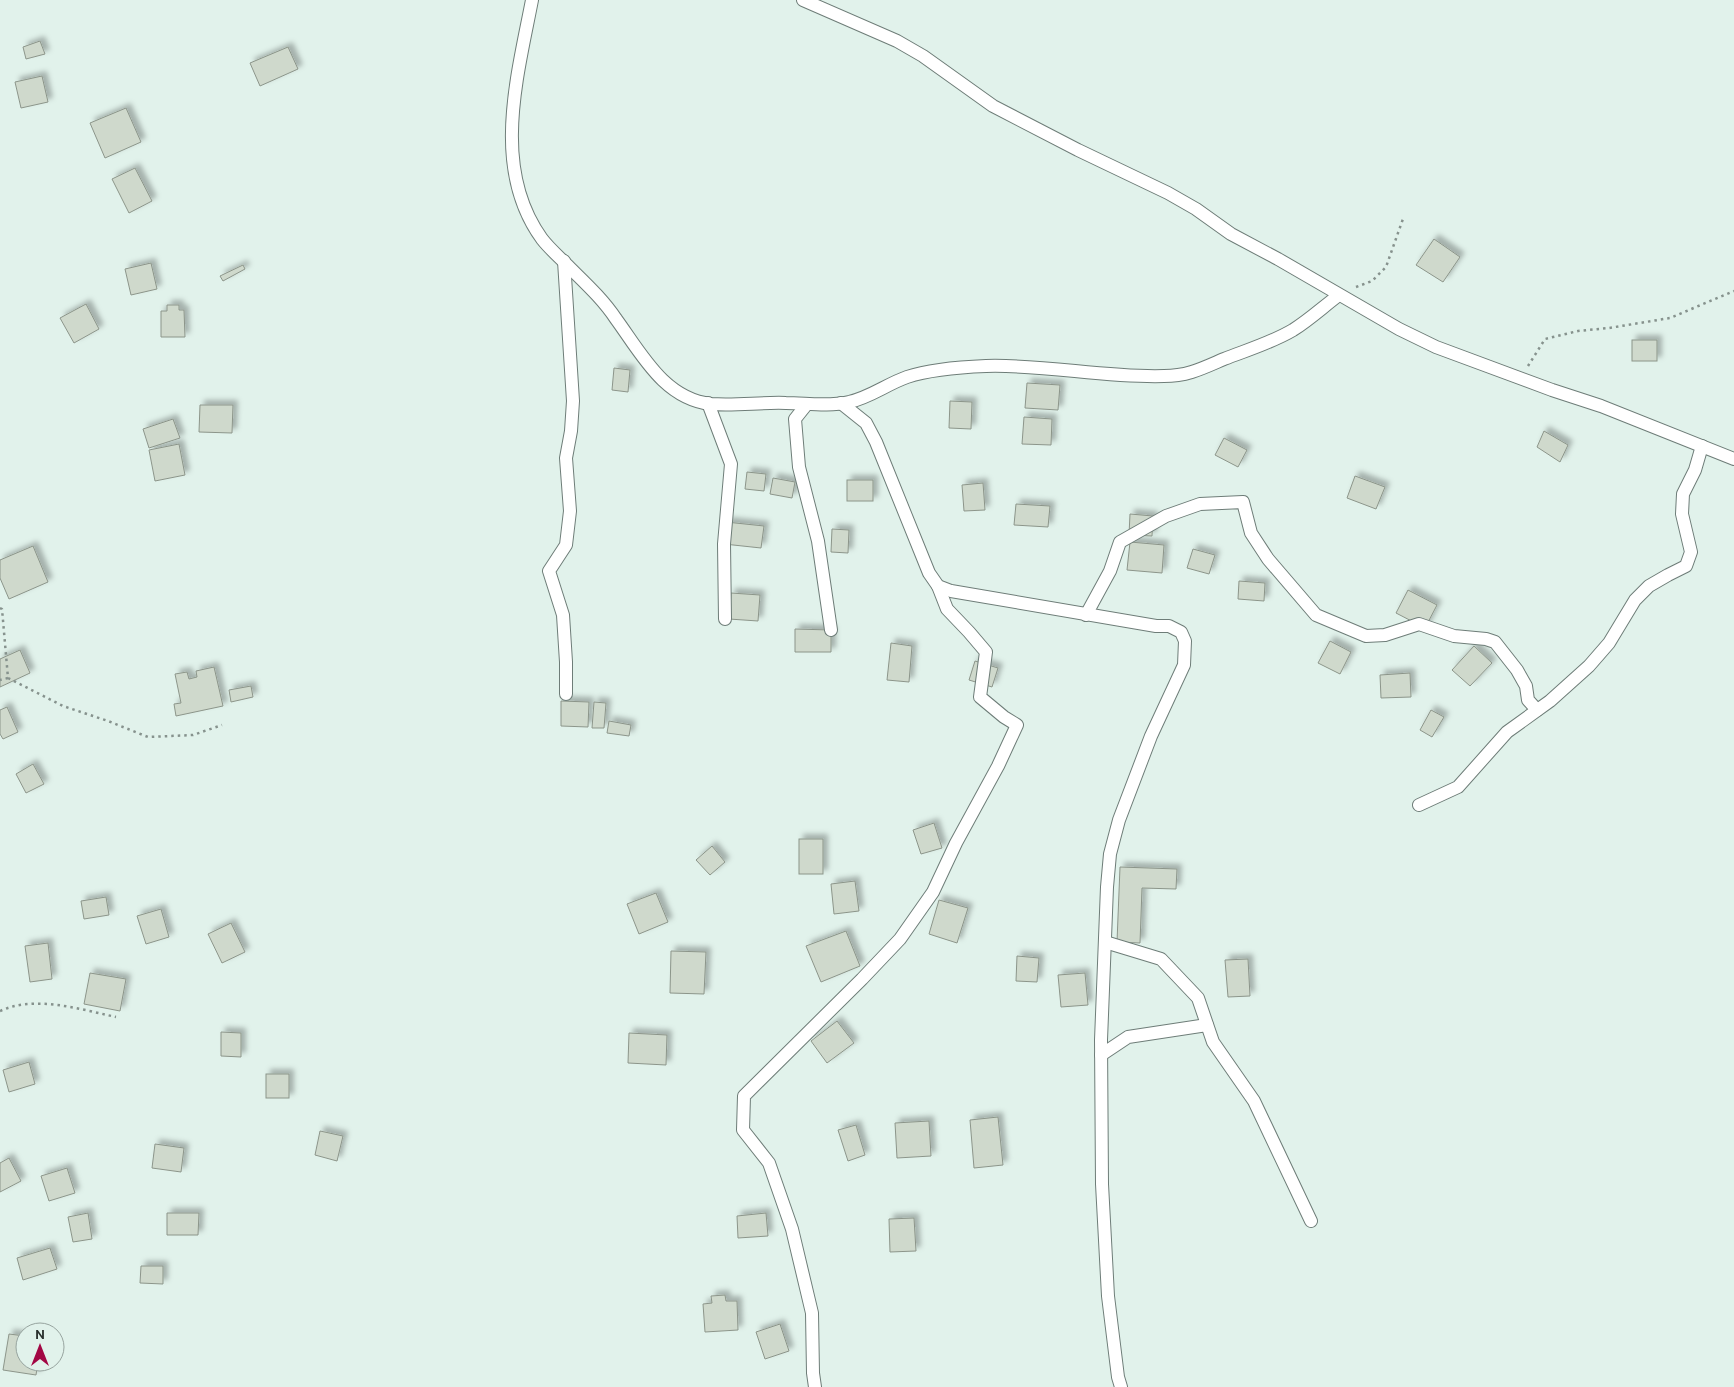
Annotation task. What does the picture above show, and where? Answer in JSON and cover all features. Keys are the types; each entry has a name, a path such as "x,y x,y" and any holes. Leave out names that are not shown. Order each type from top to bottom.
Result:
{"street":[{"path":"532,0 513,108 512,155 515,181 533,226 544,242 597,294 631,339 644,361 675,390 690,400 708,404 731,405 850,402 907,377 937,371 987,366 1135,375 1165,376 1190,374 1271,341 1293,329 1338,295"},
{"path":"803,0 898,41 923,56 993,106 1078,150 1168,193 1196,209 1231,234 1278,259 1398,329 1436,347 1628,416 1734,459"},
{"path":"564,261 573,401 571,431 566,458 570,511 566,545 549,571 563,615 566,694"},
{"path":"815,1387 812,1313 797,1248 769,1163 743,1130 744,1096 862,980 900,939 933,892 1018,725 1004,717 980,697 986,652 970,632 947,609 938,586 929,573 876,442 866,423 840,403"},
{"path":"708,404 731,464 724,544 725,619"},
{"path":"807,404 795,419 799,467 818,541 831,630"},
{"path":"1419,805 1458,787 1507,732 1550,701 1589,666 1609,643 1635,600 1649,586 1686,566 1691,552 1682,514 1683,494 1695,470 1702,446"},
{"path":"1086,615 1110,571 1120,542 1166,516 1200,504 1243,502 1251,533 1268,559 1316,615 1366,636 1385,635 1419,624 1454,636 1486,639 1495,642 1517,670 1526,686 1528,700 1537,710"},
{"path":"938,586 950,591 1086,615 1156,626 1169,626 1181,632 1185,640 1184,665 1150,736 1119,820 1110,854 1101,1055 1102,1184 1108,1296 1120,1387"},
{"path":"1105,942 1161,959 1198,998 1213,1042 1254,1101 1311,1221"},
{"path":"1101,1055 1128,1037 1207,1025"}],"path":[{"path":"1338,295 1372,281 1386,267 1404,216"},
{"path":"1520,377 1545,339 1578,331 1670,318 1734,291"},
{"path":"0,608 2,609 8,678"},
{"path":"0,680 8,678 63,706 108,721 148,738 193,735 222,725"},
{"path":"0,1011 12,1006 49,1004 116,1016"}],"building":[{"path":"40,41 45,54 26,59 23,47"},
{"path":"288,47 298,69 260,86 250,63"},
{"path":"42,76 48,102 21,108 15,82"},
{"path":"126,108 141,142 105,158 90,123"},
{"path":"135,168 152,201 129,213 112,179"},
{"path":"1434,239 1460,257 1443,282 1416,265"},
{"path":"151,263 157,289 131,295 125,269"},
{"path":"243,265 245,269 223,281 220,276"},
{"path":"86,304 99,329 74,343 60,318"},
{"path":"167,305 179,305 179,310 184,310 185,337 161,337 161,311 167,311"},
{"path":"1632,340 1657,340 1657,361 1632,361"},
{"path":"614,368 630,370 628,392 612,390"},
{"path":"1027,383 1060,385 1058,410 1025,408"},
{"path":"950,401 972,402 971,429 949,428"},
{"path":"200,405 233,405 232,433 199,432"},
{"path":"1024,417 1052,419 1051,445 1022,444"},
{"path":"173,419 180,438 149,448 143,429"},
{"path":"1544,431 1568,445 1560,462 1537,447"},
{"path":"1224,438 1247,450 1238,467 1215,455"},
{"path":"179,444 185,475 155,481 149,450"},
{"path":"747,472 766,474 764,491 745,489"},
{"path":"1355,476 1385,487 1376,509 1347,498"},
{"path":"773,478 795,482 792,498 770,494"},
{"path":"847,480 873,480 873,501 847,501"},
{"path":"983,483 985,510 964,511 962,485"},
{"path":"1016,504 1050,506 1048,527 1014,525"},
{"path":"1130,514 1153,516 1152,536 1129,535"},
{"path":"726,522 764,526 761,548 724,544"},
{"path":"832,529 849,530 848,553 831,552"},
{"path":"1130,542 1164,545 1162,573 1127,570"},
{"path":"33,546 48,582 9,599 0,578 0,560"},
{"path":"1193,549 1215,555 1209,574 1187,568"},
{"path":"1239,581 1265,583 1264,601 1238,599"},
{"path":"1408,590 1437,605 1425,628 1396,613"},
{"path":"731,593 760,595 758,621 729,619"},
{"path":"795,629 831,630 831,652 795,652"},
{"path":"1330,641 1351,652 1340,674 1318,663"},
{"path":"891,643 912,646 909,682 887,680"},
{"path":"1474,646 1492,663 1470,686 1452,670"},
{"path":"20,650 30,673 0,687 0,659"},
{"path":"975,661 998,668 992,687 969,680"},
{"path":"214,667 223,706 176,716 174,704 181,703 175,674 187,672 189,679 197,677 196,671"},
{"path":"1410,673 1411,697 1381,698 1380,675"},
{"path":"251,686 253,697 231,702 229,690"},
{"path":"561,701 589,702 588,727 561,726"},
{"path":"594,702 606,703 604,728 592,728"},
{"path":"7,707 18,732 3,739 0,734 0,710"},
{"path":"1431,710 1444,717 1432,737 1420,730"},
{"path":"609,721 631,725 629,736 607,733"},
{"path":"33,764 44,784 26,793 16,774"},
{"path":"934,823 942,848 921,854 913,830"},
{"path":"799,839 823,839 823,874 799,874"},
{"path":"712,846 725,862 710,875 696,860"},
{"path":"1120,867 1177,869 1176,889 1142,888 1140,943 1117,942"},
{"path":"855,881 859,911 834,914 831,884"},
{"path":"656,893 668,922 639,934 627,904"},
{"path":"106,897 109,915 84,919 81,901"},
{"path":"939,900 968,908 957,943 929,934"},
{"path":"161,909 169,937 146,944 137,916"},
{"path":"231,923 245,952 222,963 208,934"},
{"path":"846,931 860,966 821,982 806,946"},
{"path":"48,943 52,979 30,982 25,946"},
{"path":"671,951 706,952 704,994 670,993"},
{"path":"1017,956 1039,958 1037,982 1016,981"},
{"path":"1248,959 1250,996 1228,997 1225,960"},
{"path":"90,973 126,979 120,1011 84,1004"},
{"path":"1085,973 1088,1005 1061,1007 1058,975"},
{"path":"837,1021 854,1043 827,1063 811,1041"},
{"path":"221,1032 241,1033 241,1057 221,1056"},
{"path":"629,1033 667,1035 666,1065 628,1063"},
{"path":"29,1062 35,1084 9,1092 3,1070"},
{"path":"266,1074 289,1074 289,1098 266,1098"},
{"path":"998,1117 1003,1165 974,1168 970,1120"},
{"path":"929,1121 931,1156 897,1158 895,1123"},
{"path":"856,1125 865,1155 848,1161 838,1130"},
{"path":"320,1131 343,1136 337,1161 315,1155"},
{"path":"155,1144 184,1148 181,1172 152,1168"},
{"path":"9,1158 21,1181 0,1192 0,1163"},
{"path":"67,1168 75,1193 49,1201 41,1176"},
{"path":"88,1213 92,1239 73,1242 68,1217"},
{"path":"167,1213 199,1213 198,1235 167,1235"},
{"path":"766,1213 768,1236 738,1238 737,1216"},
{"path":"914,1218 916,1251 890,1252 889,1219"},
{"path":"50,1248 57,1269 23,1280 17,1258"},
{"path":"141,1266 163,1266 163,1284 140,1283"},
{"path":"725,1295 726,1301 737,1301 738,1330 705,1332 703,1304 712,1303 711,1296"},
{"path":"780,1324 789,1351 765,1359 756,1332"},
{"path":"9,1334 15,1335 15,1372 3,1370"},
{"path":"16,1372 36,1372 36,1375"}]}
